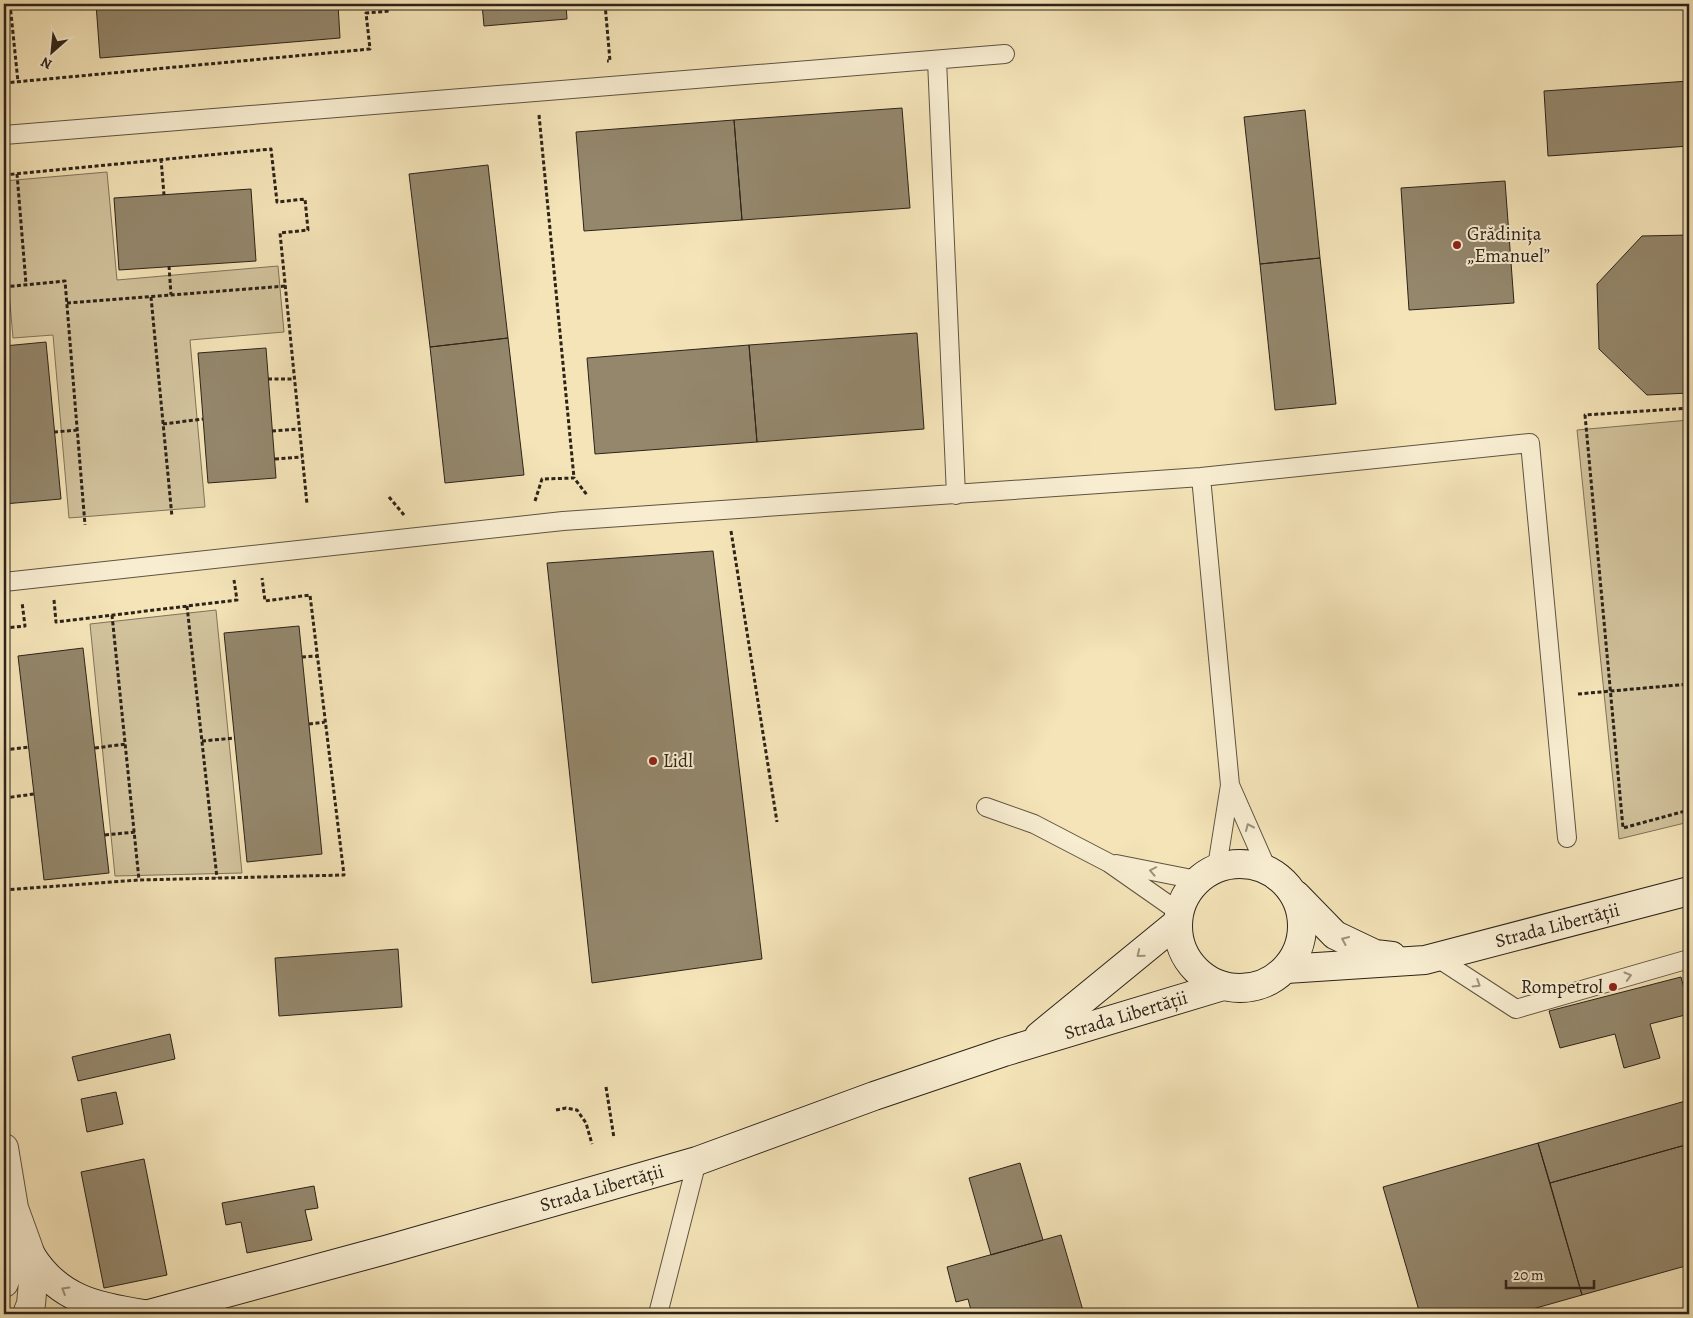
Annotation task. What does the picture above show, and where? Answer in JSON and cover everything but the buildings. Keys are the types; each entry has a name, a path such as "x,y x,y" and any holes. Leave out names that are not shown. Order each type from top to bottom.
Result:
{"main road":[{"path":"1242,863 1267,869 1281,878 1292,891 1302,917 1300,944 1286,969 1268,982 1246,988 1223,986 1199,973 1183,951 1178,918 1186,895 1207,874 1242,863"},
{"name":"Strada Libertății","path":"1292,891 1334,935 1375,954 1431,958"},
{"name":"Strada Libertății","path":"1286,969 1431,958 1689,891"},
{"name":"Strada Libertății","path":"1030,1044 1178,918"},
{"name":"Strada Libertății","path":"155,1313 698,1161 874,1096 1030,1044 1223,986"},
{"path":"4,1148 14,1208 32,1255 40,1268 55,1284 82,1301 122,1311 155,1313"},
{"path":"4,1283 9,1270 14,1208"},
{"path":"27,1314 31,1304 33,1282 32,1255"}],"lane":[{"path":"4,135 1005,54"},
{"path":"937,60 956,495"},
{"path":"4,582 563,521 1201,477 1530,443 1567,838"},
{"path":"1201,477 1230,785 1267,869"},
{"path":"1110,863 1207,874 1230,785"},
{"path":"986,807 1034,824 1110,863 1178,918"},
{"path":"1431,958 1516,1009 1689,959"},
{"path":"658,1314 698,1161"}],"path":[{"path":"10,4 18,82"},
{"path":"4,83 370,49 366,13 390,11 390,4"},
{"path":"601,62 610,61 605,4"},
{"path":"537,92 574,478 590,499"},
{"path":"4,175 271,149 277,202 305,199 308,230 280,233 307,504"},
{"path":"162,159 164,195"},
{"path":"17,174 26,284"},
{"path":"168,266 171,295"},
{"path":"4,287 65,281 85,525"},
{"path":"67,303 286,286"},
{"path":"151,297 172,517"},
{"path":"268,379 294,379"},
{"path":"1689,408 1585,416 1623,828 1689,810"},
{"path":"163,424 203,419"},
{"path":"272,431 300,429"},
{"path":"54,432 78,430"},
{"path":"275,459 302,457"},
{"path":"534,506 542,480 574,478"},
{"path":"389,496 408,519"},
{"path":"728,511 777,822"},
{"path":"4,890 140,880 344,875 310,595 265,601 262,573"},
{"path":"53,592 56,622 237,600 234,576"},
{"path":"4,628 25,626 21,596"},
{"path":"187,606 217,878"},
{"path":"112,615 140,880"},
{"path":"302,657 317,656"},
{"path":"1554,697 1689,684"},
{"path":"309,724 325,722"},
{"path":"202,741 235,738"},
{"path":"95,748 126,744"},
{"path":"4,750 29,747"},
{"path":"4,798 34,794"},
{"path":"105,835 134,832"},
{"path":"606,1087 614,1138"},
{"path":"556,1110 566,1108 577,1110 586,1122 592,1144"}],"shaded area":[{"path":"107,172 117,280 278,266 284,332 190,340 205,507 69,518 53,335 13,338 4,234 4,181"},
{"path":"1689,420 1689,822 1619,839 1577,430"},
{"path":"216,610 242,873 115,876 90,624"}],"place":[{"name":"Grădinița „Emanuel”","path":"1457,245"},
{"name":"Lidl","path":"653,761"},
{"name":"Rompetrol","path":"1613,987"}]}
